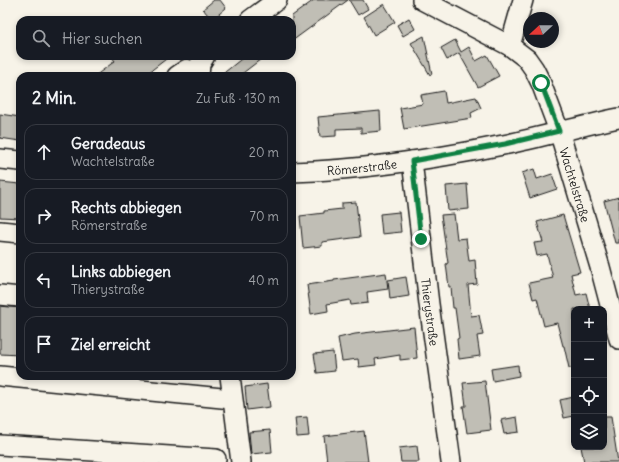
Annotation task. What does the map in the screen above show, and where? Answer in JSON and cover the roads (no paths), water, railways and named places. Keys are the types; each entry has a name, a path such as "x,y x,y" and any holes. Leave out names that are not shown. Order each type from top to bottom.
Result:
{"street":[{"name":"Wachtelstraße","path":"422,0 510,46 527,59 534,69 541,83 559,131 600,267 619,339"},
{"path":"510,46 523,0"},
{"path":"190,72 202,60"},
{"name":"Römerstraße","path":"296,172 356,168 412,161 505,144 619,118"},
{"path":"0,159 16,161"},
{"name":"Thierystraße","path":"412,161 429,304 451,462"},
{"path":"0,231 16,233"},
{"path":"0,295 16,297"},
{"path":"0,376 16,378"},
{"path":"40,380 232,399"},
{"path":"230,380 241,462"},
{"path":"0,445 46,455 206,459"}]}
